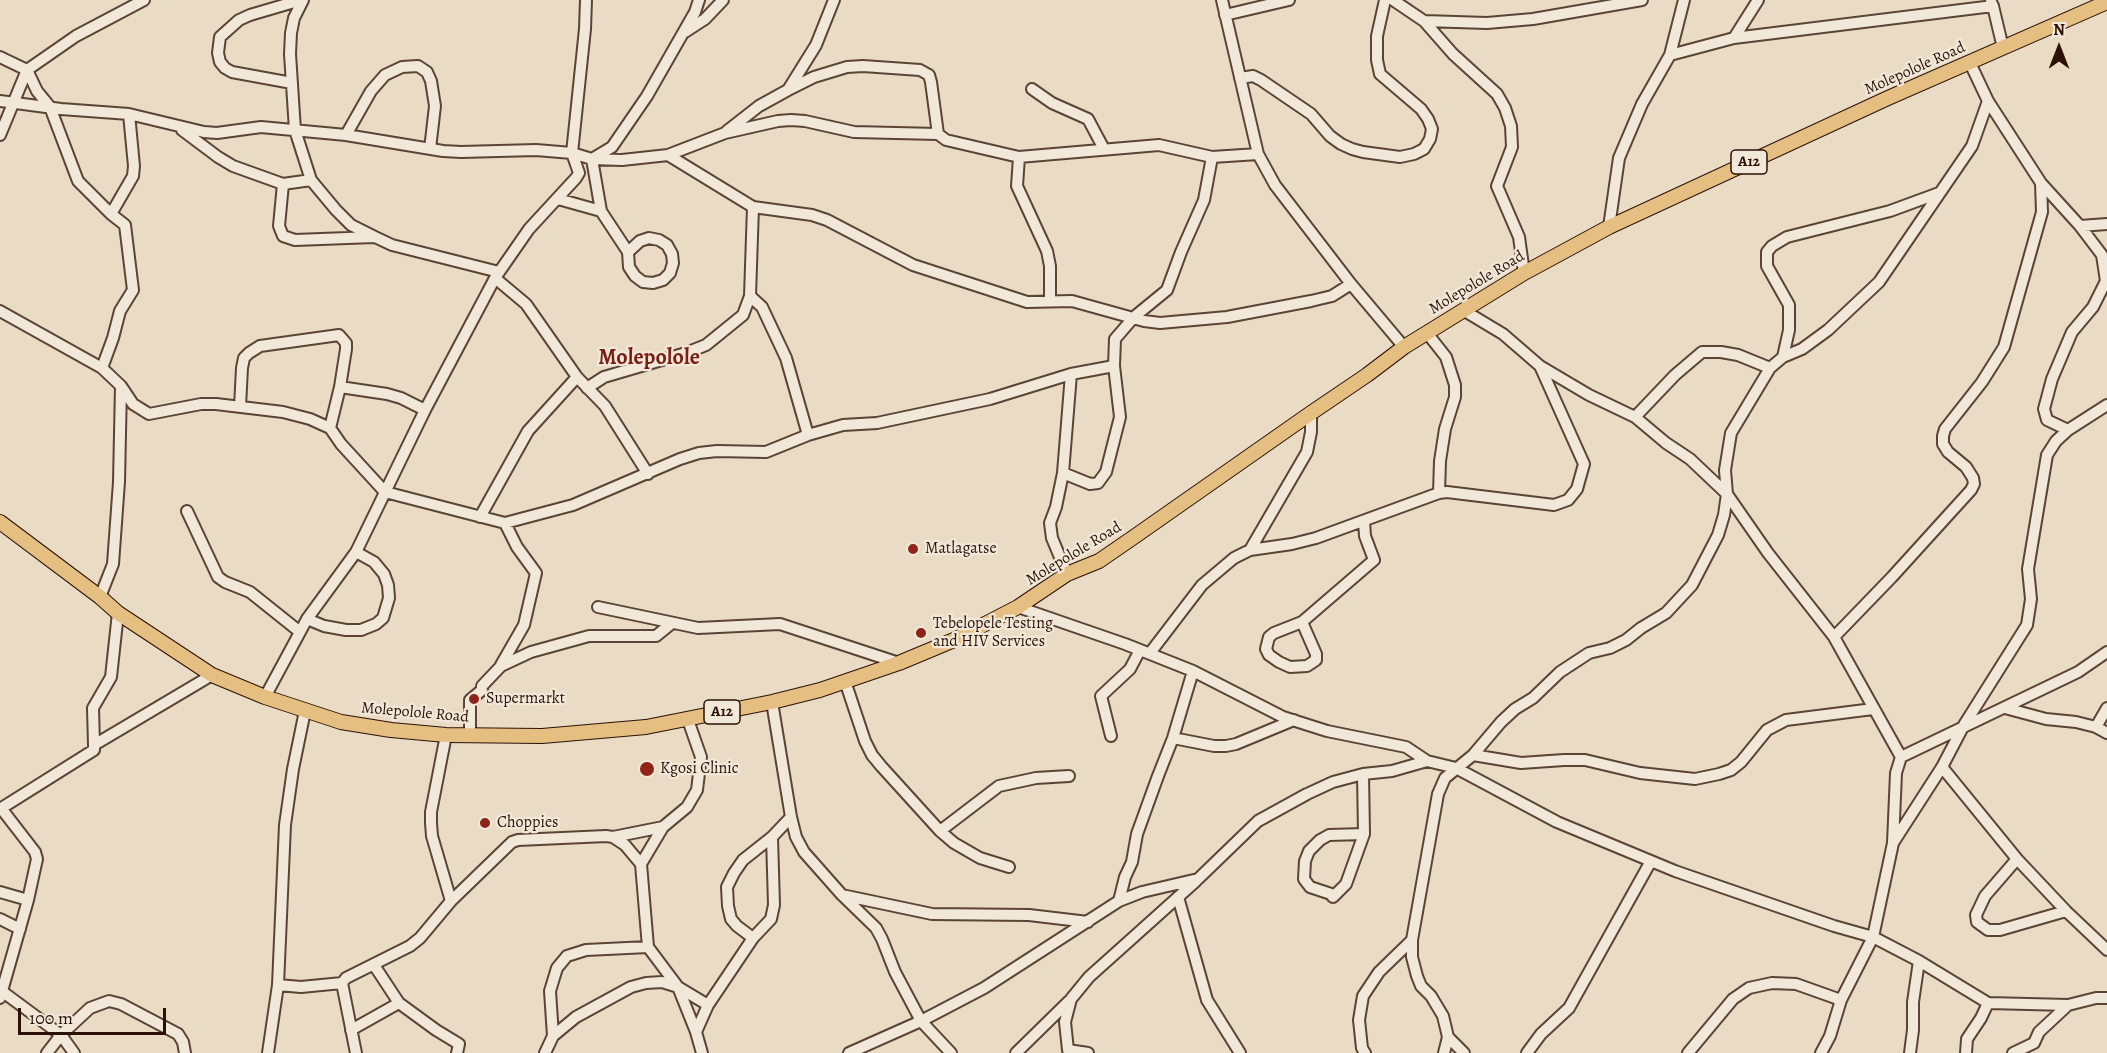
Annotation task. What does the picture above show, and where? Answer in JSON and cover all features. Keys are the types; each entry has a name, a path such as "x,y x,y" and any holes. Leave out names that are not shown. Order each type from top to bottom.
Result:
{"main road":[{"name":"Molepolole Road","path":"0,522 118,613 212,675 306,711 366,727 446,735 542,736 646,727 772,702 820,690 898,663 954,640 1018,607 1067,574 1099,561 1404,347 1524,273 1609,227 1888,98 2107,2"}],"street":[{"path":"0,135 27,70 76,36 131,4 144,0"},
{"path":"292,83 232,72 220,62 218,53 220,37 239,20 302,0"},
{"path":"302,0 294,18 291,33 292,83 295,130 311,180 351,225 392,245 496,275 526,304 577,377 605,406 648,474"},
{"path":"265,697 307,619 356,552 425,410 496,275 529,229 579,173 572,153 586,0"},
{"path":"592,159 612,147 647,96 684,33 699,0"},
{"path":"684,33 705,19 723,0"},
{"path":"788,90 816,45 834,0"},
{"path":"1222,0 1258,154 1275,185 1351,284 1404,347"},
{"path":"1225,15 1289,0"},
{"path":"1240,78 1253,76 1261,80 1311,114 1330,136 1352,149 1400,156 1414,154 1424,149 1430,139 1432,129 1428,119 1380,74 1377,60 1377,36 1385,0"},
{"path":"1393,0 1424,21 1453,54 1497,94 1505,108 1511,126 1512,147 1497,186 1519,237 1524,273"},
{"path":"1424,21 1487,23 1533,19 1642,0"},
{"path":"1609,227 1619,158 1642,104 1670,55 1684,0"},
{"path":"1734,38 1758,0"},
{"path":"1670,55 1734,38 1991,3 2003,48"},
{"path":"0,57 27,70 37,91 51,107 78,181 125,225 133,290 120,311 102,368"},
{"path":"1970,63 1988,101 2041,183 2080,226 2102,255 2106,266 2106,281 2093,306 2072,332 2052,379 2044,409 2047,420 2068,430"},
{"path":"346,135 371,91 385,75 402,67 418,66 427,72 431,81 435,106 430,149"},
{"path":"725,133 759,106 814,77 848,67 863,66 920,70 929,75 938,134"},
{"path":"1032,89 1052,103 1088,119 1104,150"},
{"path":"0,101 61,109 129,114 180,128 217,133 261,127 346,135 460,152 536,150 572,153 592,159 622,160 668,155 725,133 791,120 854,132 938,134 946,140 1019,157 1159,145 1212,156 1258,154"},
{"path":"1444,1053 1448,1037 1443,1016 1431,996 1421,986 1414,967 1412,940 1438,794 1444,778 1473,755 1501,722 1551,682 1560,672 1589,653 1626,640 1666,613 1692,585 1718,535 1727,494 1725,470 1731,433 1770,368 1783,357 1802,349 1828,330 1879,282 1972,146 1988,101"},
{"path":"111,214 133,176 129,114"},
{"path":"180,128 233,166 283,184 311,180"},
{"path":"668,155 753,207 812,215 827,220 913,265 1027,302 1072,301 1144,321 1160,323 1227,317 1332,296 1351,284"},
{"path":"1063,473 1090,484 1098,483 1103,479 1120,417 1114,366 1115,339 1134,317 1167,290 1204,200 1212,156"},
{"path":"1019,157 1017,186 1047,251 1050,266 1050,300"},
{"path":"592,159 601,211 628,252 629,267 634,276 643,282 653,283 663,280 670,273 673,263 672,254 667,245 659,240 649,238 640,241 628,252"},
{"path":"1834,637 1892,577 1974,484 1966,467 1948,452 1943,444 1943,436 1945,429 1982,382 2004,347 2042,212 2041,183"},
{"path":"283,184 279,226 283,236 296,240 375,237"},
{"path":"1783,357 1789,330 1789,305 1767,266 1767,252 1772,246 1787,237 1890,212 1939,193"},
{"path":"558,199 601,211"},
{"path":"587,388 604,377 706,345 743,315 750,296 753,207"},
{"path":"2080,226 2107,224"},
{"path":"750,296 762,308 786,358 808,435"},
{"path":"1463,310 1503,334 1540,366 1589,395 1635,417 1666,443 1690,459 1727,494 1768,553 1834,637 1901,757"},
{"path":"0,311 102,368 122,386 133,404 149,414 201,404 283,412 310,419 330,428 341,444 385,492 505,523 573,505 699,453 766,452 808,435 843,425 877,423 990,399 1071,374 1114,366"},
{"path":"1427,333 1446,357 1455,385 1455,397 1444,429 1439,493"},
{"path":"240,407 244,358 260,346 339,335 346,343 340,387 330,428"},
{"path":"1635,417 1675,375 1702,352 1738,355 1770,368"},
{"path":"1111,736 1101,696 1130,669 1202,585 1227,563 1251,550 1292,544 1439,493 1447,492 1554,505 1568,500 1577,489 1584,464 1540,366"},
{"path":"1067,574 1052,538 1050,523 1063,473 1071,374"},
{"path":"480,517 528,431 577,377"},
{"path":"100,597 113,564 119,482 122,386"},
{"path":"340,387 387,394 425,410"},
{"path":"1893,843 1942,767 1964,725 2027,625 2031,599 2028,569 2047,455 2056,441 2068,430 2107,405"},
{"path":"1251,550 1307,452 1311,432 1311,413"},
{"path":"187,511 218,577 250,592 300,632"},
{"path":"1302,622 1316,654 1316,660 1307,666 1290,667 1269,655 1266,649 1269,637 1302,622 1374,560 1365,536 1364,520"},
{"path":"470,734 470,700 482,690 482,686 501,666 524,625 537,573 517,547 505,523"},
{"path":"307,619 324,626 362,630 383,618 389,598 384,574 374,562 356,552"},
{"path":"598,607 698,628 780,624 898,663"},
{"path":"1018,607 1193,671 1283,717 1327,731 1406,747 1427,761 1456,768 1557,822 1651,861 1834,926 1873,937 1919,961 1988,1003 2068,1005 2096,998 2107,998"},
{"path":"74,1053 62,1035 1,994 28,900 37,859 35,852 1,808 94,750 93,708 111,677 118,613"},
{"path":"501,666 531,652 589,636 656,636 672,622"},
{"path":"1821,1053 1830,1036 1841,1000 1873,937 1893,843 1896,773 1901,757 2078,672 2107,652"},
{"path":"1119,902 1125,877 1132,862 1137,834 1173,738 1193,671"},
{"path":"94,745 212,675"},
{"path":"845,681 872,755 940,831 954,843 980,858 1009,867"},
{"path":"772,702 796,837 804,852 842,895 876,928 895,972 921,1022 951,1053"},
{"path":"2005,708 2046,719 2076,722 2096,727 2107,733"},
{"path":"2096,727 2107,708"},
{"path":"1473,755 1521,764 1585,760 1640,773 1695,779 1731,770 1741,762 1767,730 1786,720 1873,709"},
{"path":"268,1053 278,985 285,825 293,769 306,711"},
{"path":"641,864 663,827 687,807 697,790 701,757 688,720"},
{"path":"1173,738 1226,746 1294,720"},
{"path":"446,735 430,823 451,900"},
{"path":"1016,1053 1071,999 1089,976 1198,879 1258,821 1333,782 1363,774 1392,771 1427,761"},
{"path":"1942,767 2017,859 2107,950"},
{"path":"1363,774 1364,834 1346,884 1333,897 1331,894 1310,886 1304,879 1305,861 1320,840 1329,836 1364,834"},
{"path":"940,831 999,786 1036,778 1070,776"},
{"path":"753,938 730,919 727,887 743,860 772,837 791,817"},
{"path":"278,985 301,987 342,983 346,978 416,942 451,900 512,842 613,837 663,827"},
{"path":"613,837 631,850 641,864 648,947 678,987 702,1053"},
{"path":"696,1032 708,1005 753,938 771,919 773,913 772,837"},
{"path":"2017,859 1985,896 1976,915 1977,922 1988,930 2000,930 2066,911"},
{"path":"1527,1053 1541,1034 1569,1008 1651,861"},
{"path":"849,1053 921,1022 984,988 1119,902 1142,892 1198,879"},
{"path":"0,892 28,900"},
{"path":"842,895 932,914 1029,915 1088,922"},
{"path":"1178,897 1207,1000 1240,1053"},
{"path":"0,919 20,929"},
{"path":"1365,1053 1362,1048 1359,1020 1363,996 1379,972 1412,940"},
{"path":"554,1036 550,991 557,968 567,956 586,950 648,947"},
{"path":"1910,1053 1913,1002 1919,961"},
{"path":"374,965 399,1003 459,1044 458,1053"},
{"path":"545,1053 554,1036 576,1017 631,987 662,982 678,987 708,1005"},
{"path":"342,983 356,1053"},
{"path":"1688,1053 1733,999 1749,988 1772,983 1796,984 1841,1000"},
{"path":"1071,999 1065,1022 1068,1050 1088,1053"},
{"path":"46,1053 90,1008 109,1001 121,1004 178,1034 183,1042 185,1053"},
{"path":"351,1030 399,1003"},
{"path":"1966,1053 1967,1039 1988,1003"},
{"path":"2013,1053 2034,1043 2039,1032 2068,1005"},
{"path":"1448,1037 1464,1053"}],"place":[{"name":"Matlagatse","path":"913,549"},
{"name":"Tebelopele Testing and HIV Services","path":"921,633"},
{"name":"Supermarkt","path":"474,699"},
{"name":"Kgosi Clinic","path":"647,769"},
{"name":"Choppies","path":"485,823"}],"district":[{"name":"Molepolole","path":"649,359"}]}
